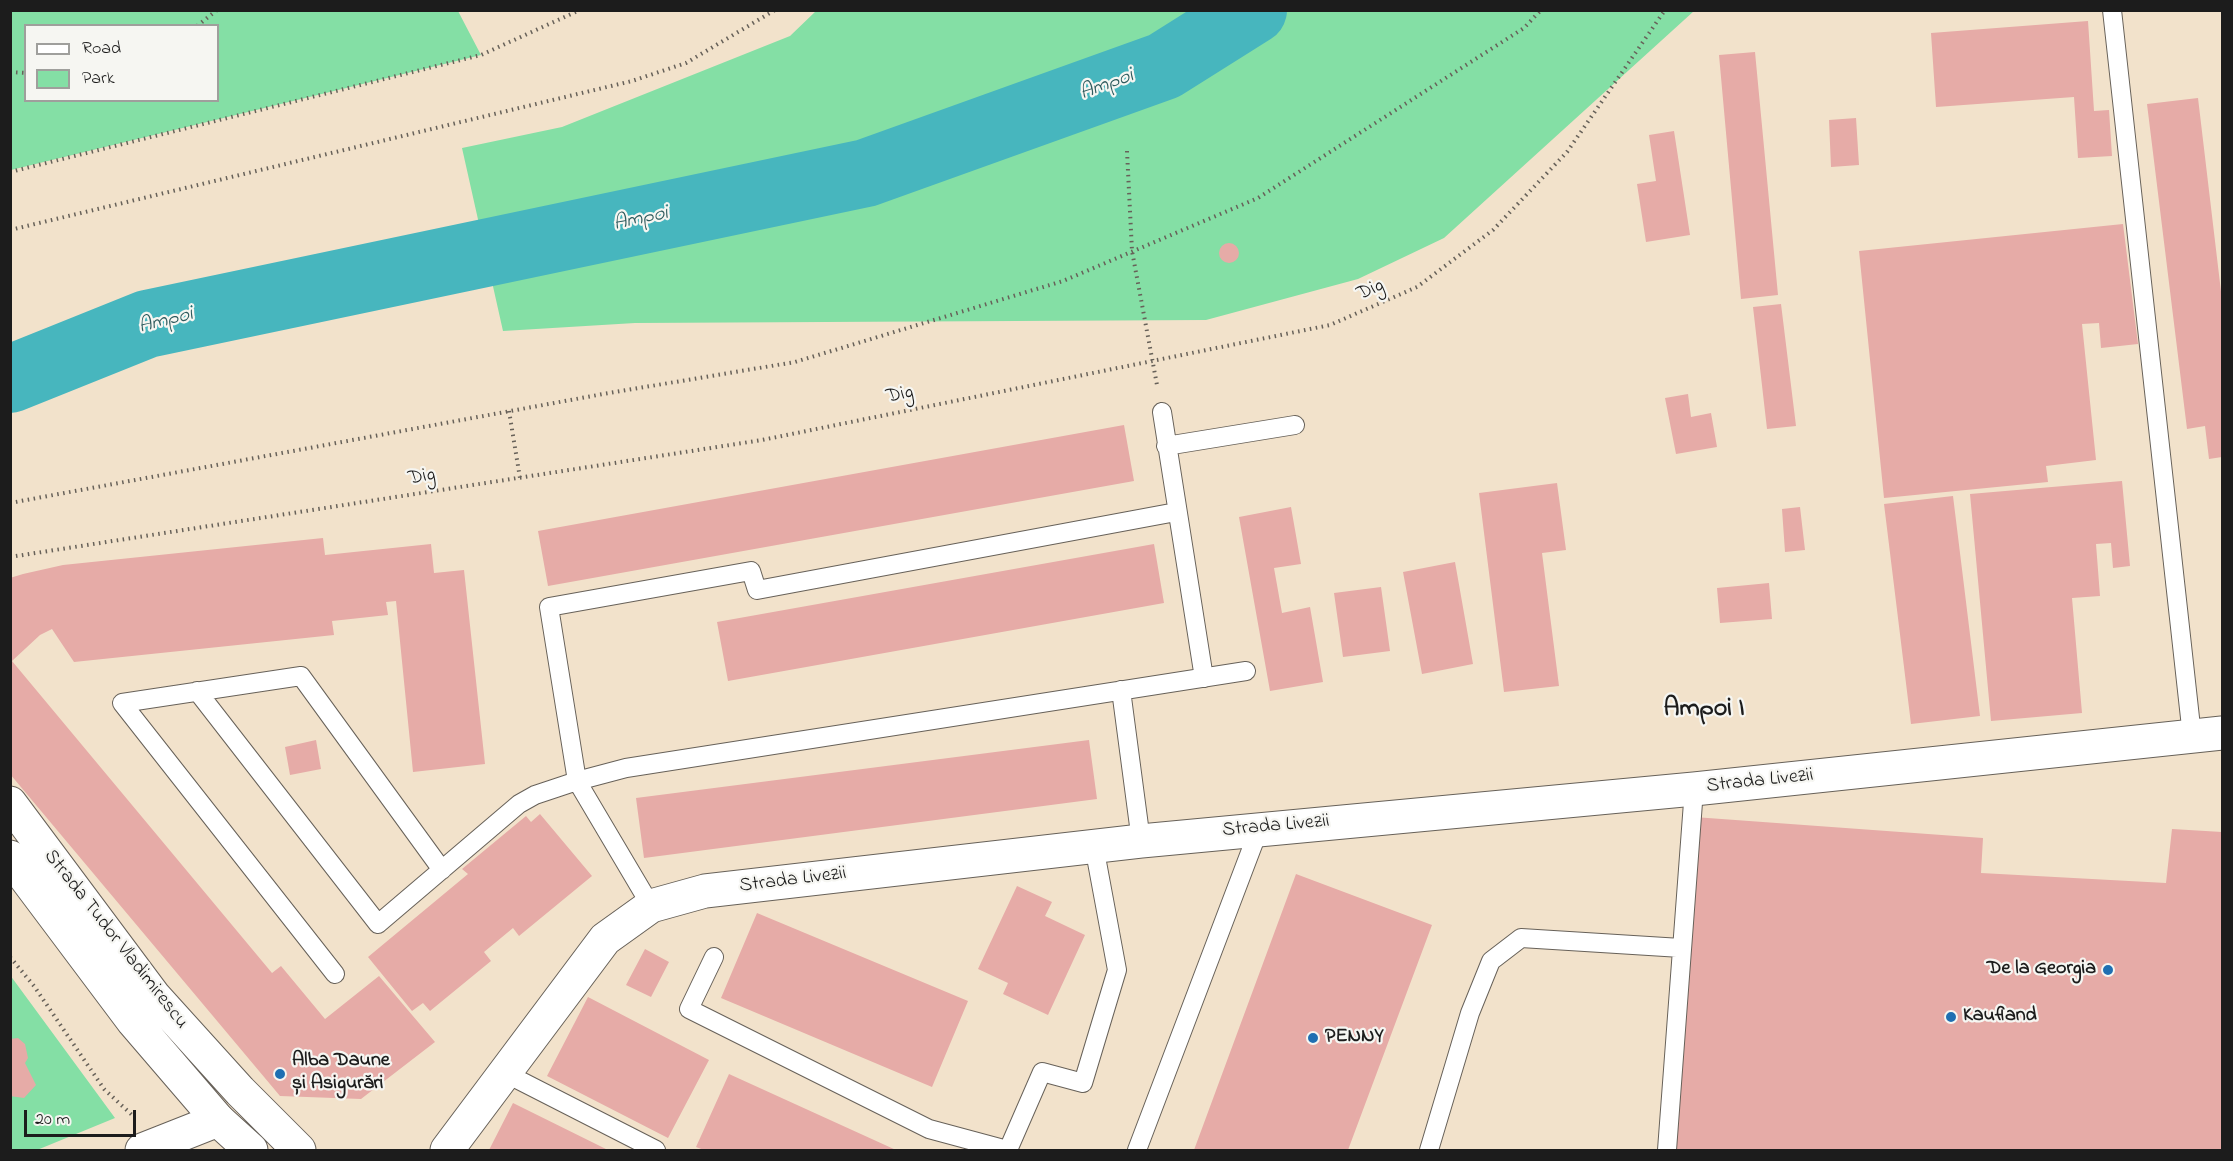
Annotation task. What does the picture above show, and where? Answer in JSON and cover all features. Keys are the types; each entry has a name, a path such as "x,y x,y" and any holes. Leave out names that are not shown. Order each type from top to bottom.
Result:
{"street":[{"name":"Strada Livezii","path":"447,1150 605,939 651,906 705,891 1141,841 1694,789 2207,734"},
{"name":"Strada Tudor Vladimirescu","path":"10,803 154,996 240,1091 299,1150"},
{"name":"Strada Tudor Vladimirescu","path":"10,857 133,1021 218,1120 250,1150"},
{"path":"151,1147 218,1120"}],"lane":[{"path":"2112,10 2207,734"},
{"path":"1162,412 1204,678"},
{"path":"1166,446 1295,425"},
{"path":"651,906 577,781 549,608 751,571 757,590 1176,512"},
{"path":"197,691 378,924 519,804 535,795 577,781 626,768 1246,671"},
{"path":"335,974 122,703 301,676 442,870"},
{"path":"1121,690 1141,841"},
{"path":"1666,1150 1694,789"},
{"path":"1137,1150 1259,829"},
{"path":"714,957 689,1009 929,1129 1008,1150 1042,1072 1083,1083 1117,970 1094,846"},
{"path":"1429,1150 1470,1013 1491,961 1521,938 1682,948"},
{"path":"506,1073 656,1150"}],"path":[{"path":"200,24 217,10"},
{"path":"10,172 481,55 580,10"},
{"path":"10,230 632,81 686,63 775,10"},
{"path":"10,503 509,411 795,362 1063,281 1258,198 1524,28 1541,10"},
{"name":"Dig","path":"10,557 762,440 1330,325 1417,287 1493,230 1567,152 1665,10"},
{"path":"1127,151 1132,251 1152,361"},
{"path":"509,411 520,478"},
{"path":"10,957 34,986 104,1089 151,1147"}],"green space":[{"path":"10,11 458,11 481,55 11,170"},
{"path":"816,11 1694,11 1444,238 1358,279 1206,320 635,323 503,331 462,148 562,127 790,36"},
{"path":"10,975 115,1118 37,1150 11,1150"}],"building":[{"path":"2088,21 2094,111 2109,110 2112,156 2078,158 2074,97 1936,107 1931,33"},
{"path":"1755,52 1778,295 1741,299 1719,55"},
{"path":"2198,98 2222,300 2222,457 2209,459 2205,426 2187,429 2147,104"},
{"path":"1856,118 1859,165 1831,167 1829,120"},
{"path":"1674,131 1690,235 1646,242 1637,184 1656,181 1649,135"},
{"path":"2123,224 2138,344 2101,348 2099,323 2082,324 2096,460 2046,466 2048,482 1884,498 1859,251"},
{"path":"1229,243 1236,246 1239,253 1236,260 1229,263 1222,260 1219,253 1222,246"},
{"path":"1781,304 1796,426 1767,429 1753,307"},
{"path":"1688,394 1691,417 1711,413 1717,447 1676,454 1665,398"},
{"path":"1124,425 1134,481 548,586 538,531"},
{"path":"2122,481 2130,566 2113,568 2111,543 2096,544 2100,596 2072,598 2082,713 1991,721 1970,494"},
{"path":"1557,483 1566,550 1542,553 1559,686 1504,692 1479,493"},
{"path":"1953,496 1980,716 1911,724 1884,504"},
{"path":"1291,507 1301,564 1274,568 1282,613 1310,607 1323,682 1270,691 1239,517"},
{"path":"1800,507 1805,550 1785,552 1782,509"},
{"path":"323,538 325,555 431,544 434,573 464,570 485,764 413,772 396,601 386,602 388,615 332,621 334,635 74,662 52,629 40,635 12,661 272,973 281,966 325,1019 379,976 435,1042 361,1099 280,1096 10,774 10,578 63,565"},
{"path":"1154,544 1164,603 728,681 717,622"},
{"path":"1455,562 1473,664 1422,674 1403,572"},
{"path":"1769,583 1772,619 1720,623 1717,588"},
{"path":"1381,587 1390,651 1343,657 1334,593"},
{"path":"316,740 321,769 290,775 285,747"},
{"path":"1089,740 1097,799 644,858 636,798"},
{"path":"540,814 592,876 519,936 513,928 484,952 491,961 430,1011 423,1003 412,1011 368,957 468,874 462,869 526,816 531,822"},
{"name":"Kaufland","path":"1694,817 1983,838 1981,873 2166,883 2172,829 2222,832 2222,1150 1670,1150"},
{"name":"PENNY","path":"1296,874 1432,925 1348,1150 1194,1150"},
{"path":"1017,886 1052,902 1045,916 1085,935 1048,1015 1003,994 1008,983 978,969"},
{"path":"757,913 968,1001 932,1087 721,998"},
{"path":"645,949 669,962 651,997 626,985"},
{"path":"588,997 709,1060 668,1138 547,1076"},
{"path":"18,1038 25,1044 28,1058 25,1063 36,1085 24,1098 10,1096 10,1039"},
{"path":"729,1074 896,1150 704,1150 696,1147"},
{"path":"513,1103 608,1150 489,1150"}],"waterway":[{"name":"Ampoi","path":"10,379 147,324 866,173 1164,66 1253,10"}],"place":[{"name":"De la Georgia","path":"2108,970"},
{"name":"Kaufland","path":"1951,1017"},
{"name":"PENNY","path":"1313,1038"},
{"name":"Alba Daune și Asigurări","path":"280,1074"}],"district":[{"name":"Ampoi I","path":"1704,711"}]}
